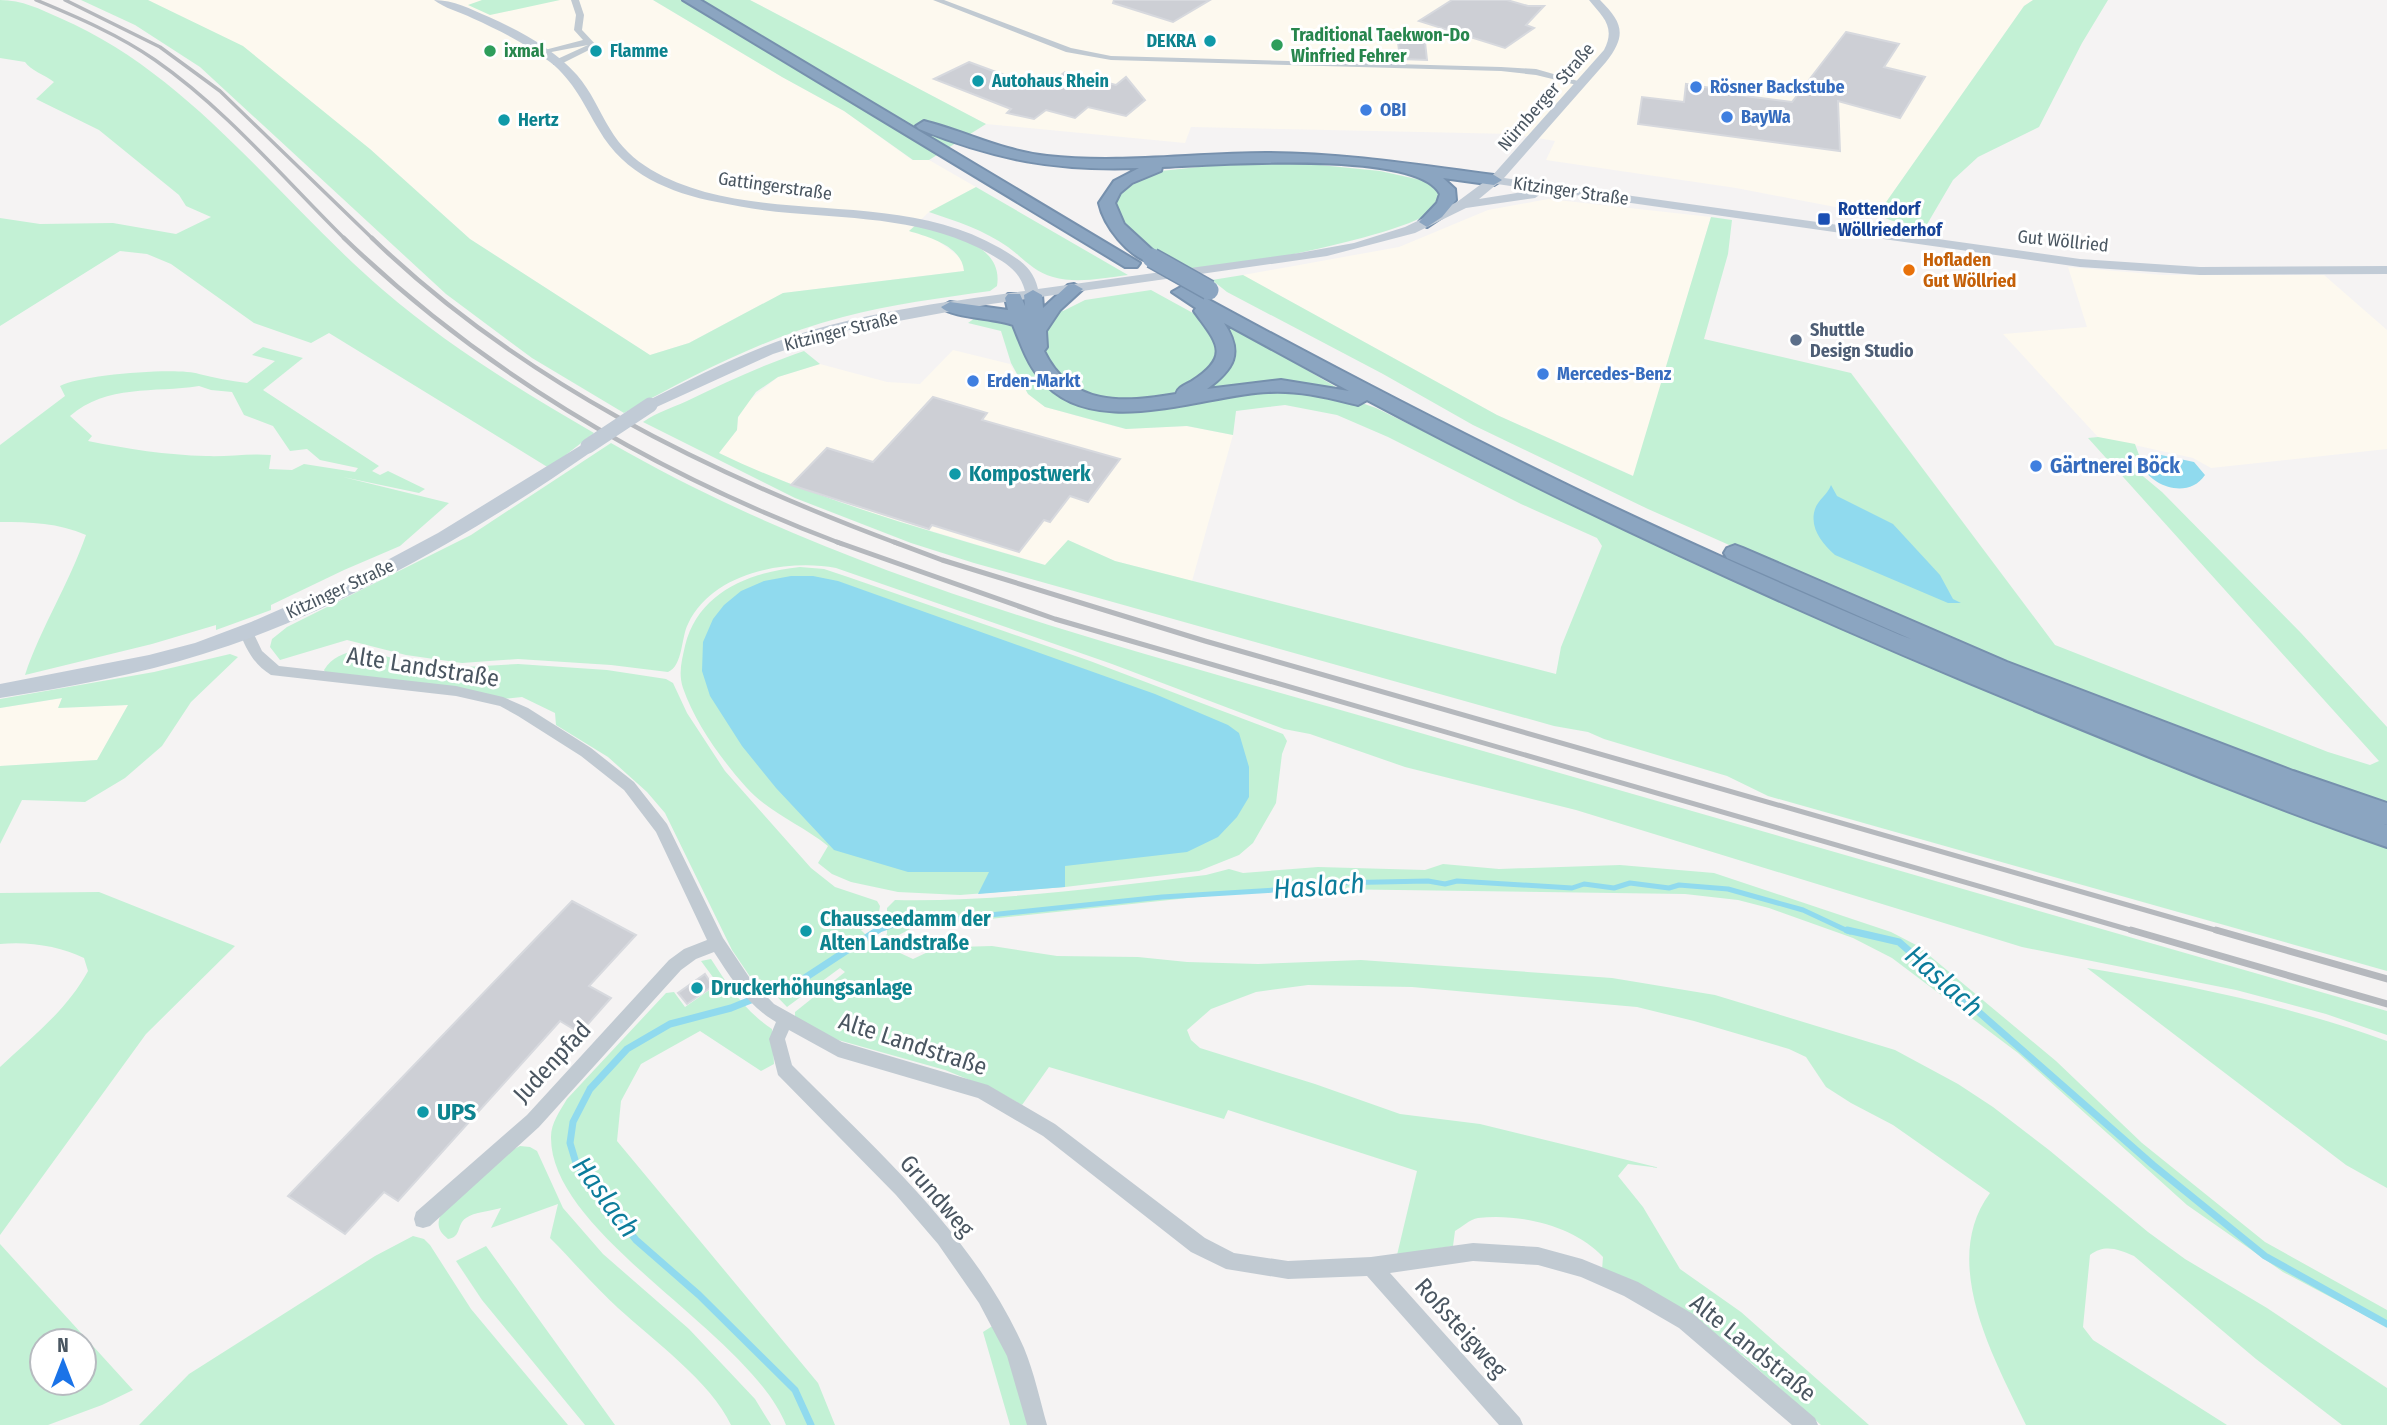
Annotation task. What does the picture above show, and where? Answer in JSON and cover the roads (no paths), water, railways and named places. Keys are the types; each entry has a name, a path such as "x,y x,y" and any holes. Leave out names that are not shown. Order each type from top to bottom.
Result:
{"highway":[{"path":"690,0 1181,292 1434,428 1610,514 1891,641 2126,737 2387,836"},
{"path":"709,0 1152,258 1462,425 1730,552 1999,668 2284,778 2387,814"},
{"path":"924,126 968,143 1041,160 1083,163 1298,158 1494,180"},
{"path":"1152,258 1111,221 1107,203 1109,195 1116,187 1140,173 1182,162"},
{"path":"1417,170 1446,187 1449,196 1448,203 1427,222"},
{"path":"1038,329 1054,306 1078,288"},
{"path":"1170,401 1202,385 1217,372 1226,356 1223,332 1181,292"},
{"path":"1033,295 1039,359"},
{"path":"1014,298 1020,321 1046,374 1063,390 1087,400 1112,405 1142,406 1237,388 1301,387 1363,401 1434,428"},
{"path":"950,307 1002,314 1020,321"}],"street":[{"name":"Gattingerstraße","path":"439,0 487,20 556,63 579,85 611,141 629,160 645,172 673,186 739,204 900,219 940,227 969,237 1006,257 1027,274"},
{"path":"575,0 580,15 578,30 591,44"},
{"path":"937,0 1069,50 1111,58 1501,69 1536,72 1581,83"},
{"name":"Nürnberger Straße","path":"1494,180 1526,164 1581,83 1613,47 1615,23 1610,13 1594,0"},
{"path":"541,52 591,44"},
{"path":"556,63 591,44"},
{"path":"1526,164 1558,183 1622,198"},
{"name":"Kitzinger Straße","path":"0,691 145,663 246,631 342,590 424,549 552,472 650,405 727,367 793,341 868,321 950,307 1325,253 1382,241 1460,206 1494,180 1737,216"},
{"path":"1460,206 1520,195 1578,192"},
{"name":"Gut Wöllried","path":"1737,216 2024,256 2118,266 2200,271 2387,270"},
{"path":"1006,257 1014,298"},
{"path":"1027,274 1078,288"},
{"path":"1027,274 1033,295"},
{"name":"Alte Landstraße","path":"246,631 253,650 268,667 276,671 456,691 503,702 586,752 629,786 662,828 717,943 745,985 768,1009 838,1049 982,1091 1049,1130 1198,1245 1233,1262 1288,1270 1371,1266 1474,1252 1538,1256 1582,1268 1631,1289 1686,1321 1808,1425"},
{"name":"Judenpfad","path":"424,1219 533,1121 675,965 690,954 717,943"},
{"name":"Grundweg","path":"785,1021 777,1039 784,1069 902,1189 945,1237 986,1296 1016,1353 1037,1425"},
{"name":"Roßsteigweg","path":"1371,1266 1513,1425"}],"water":[{"path":"2161,455 2194,462 2205,475 2190,487 2171,488 2162,485 2141,465 2146,459"},
{"path":"1831,485 1837,496 1893,524 1940,575 1953,599 1961,603 1948,603 1835,555 1821,540 1814,523 1816,506"},
{"path":"791,576 813,576 838,581 1155,694 1228,725 1239,733 1249,767 1249,797 1237,817 1218,837 1187,852 1065,866 1065,887 978,894 989,872 908,872 834,850 776,788 742,746 710,696 702,671 703,642 713,619 724,605 741,591 764,581"}],"waterway":[{"name":"Haslach","path":"876,931 894,925 1162,897 1323,887 1332,883 1428,881 1445,884 1457,881 1572,888 1584,884 1614,888 1630,883 1669,888 1679,885 1728,889 1803,910 1850,932"},
{"name":"Haslach","path":"1847,930 1899,942 2153,1165 2265,1256 2387,1324"},
{"name":"Haslach","path":"811,1425 795,1390 699,1295 636,1240 576,1163 570,1143 573,1122 590,1089 627,1049 670,1024 731,1008 773,991 791,987 876,931"}],"railway":[{"path":"36,0 127,42 181,80 231,123 344,238"},
{"path":"65,0 160,47 220,91 374,240"},
{"path":"344,238 399,288 456,334 577,416 706,486 838,542"},
{"path":"372,238 429,289 490,336 553,379 619,418 687,454 757,486 899,544"},
{"path":"838,542 1055,619 2137,932"},
{"path":"838,542 842,544"},
{"path":"894,542 942,560 1205,641 2222,932"},
{"path":"2131,930 2387,1004"},
{"path":"2216,930 2387,979"}],"place":[{"name":"DEKRA","path":"1210,41"},
{"name":"Traditional Taekwon-Do Winfried Fehrer","path":"1277,45"},
{"name":"ixmal","path":"490,51"},
{"name":"Flamme","path":"596,51"},
{"name":"Autohaus Rhein","path":"978,81"},
{"name":"Rösner Backstube","path":"1696,87"},
{"name":"OBI","path":"1366,110"},
{"name":"BayWa","path":"1727,117"},
{"name":"Hertz","path":"504,120"},
{"name":"Rottendorf Wöllriederhof","path":"1824,219"},
{"name":"Hofladen Gut Wöllried","path":"1909,270"},
{"name":"Shuttle Design Studio","path":"1796,340"},
{"name":"Mercedes-Benz","path":"1543,374"},
{"name":"Erden-Markt","path":"973,381"},
{"name":"Gärtnerei Böck","path":"2036,466"},
{"name":"Kompostwerk","path":"955,474"},
{"name":"Chausseedamm der Alten Landstraße","path":"806,931"},
{"name":"Druckerhöhungsanlage","path":"697,988"},
{"name":"UPS","path":"423,1112"}]}
